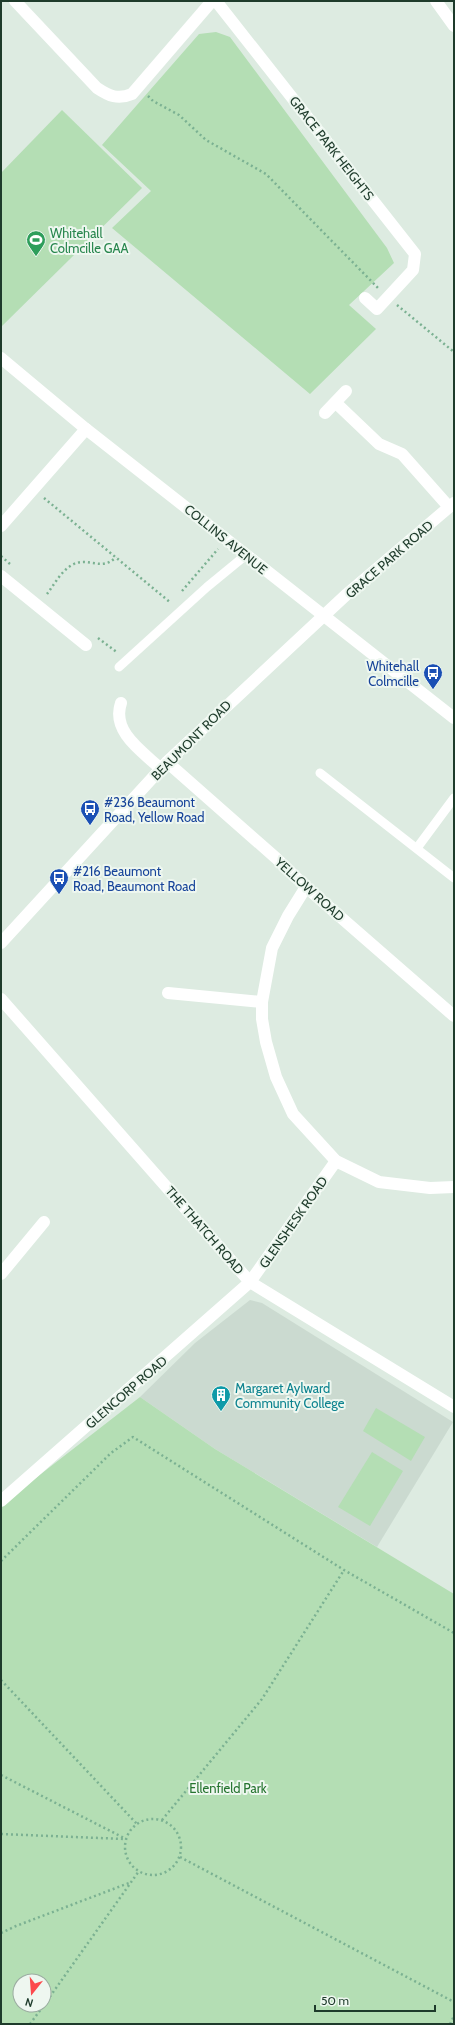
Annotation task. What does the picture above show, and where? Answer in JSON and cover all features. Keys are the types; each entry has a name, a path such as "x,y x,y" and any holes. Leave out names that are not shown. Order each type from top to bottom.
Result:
{"street":[{"path":"15,1 97,88 109,96 122,98 132,94 139,87 212,1"},
{"name":"GRACE PARK HEIGHTS","path":"216,1 415,254 413,270 377,309 365,298"},
{"path":"436,1 454,26"},
{"name":"COLLINS AVENUE","path":"1,358 86,429 454,718"},
{"path":"326,413 346,391"},
{"path":"336,403 379,444 402,454 452,505"},
{"path":"1,526 86,429"},
{"name":"GRACE PARK ROAD","path":"324,615 452,505"},
{"path":"1,576 86,645"},
{"name":"BEAUMONT ROAD","path":"1,943 164,765 324,615"},
{"name":"YELLOW ROAD","path":"122,703 120,708 121,728 129,738 164,765 276,858 306,887 454,1016"},
{"path":"306,887 288,916 272,948 262,1002 262,1019 266,1042 276,1077 293,1114 336,1161 379,1182 430,1188 454,1187"},
{"path":"168,993 262,1002"},
{"name":"THE THATCH ROAD","path":"1,999 250,1282 454,1407"},
{"name":"GLENSHESK ROAD","path":"250,1282 336,1161"},
{"path":"1,1274 44,1222"},
{"name":"GLENCORP ROAD","path":"1,1501 250,1282"}],"lane":[{"path":"119,667 207,587 246,555"},
{"path":"320,773 454,878"},
{"path":"417,848 454,798"}],"path":[{"path":"139,87 153,101 179,115 206,140 266,174 388,298 454,352"},
{"path":"42,497 172,603"},
{"path":"181,592 225,539"},
{"path":"47,594 64,572 72,565 81,562 97,565 111,563 116,557"},
{"path":"166,608 176,598"},
{"path":"119,654 124,649"},
{"path":"1,1562 111,1453 133,1437 344,1570 454,1633"},
{"path":"162,1820 262,1699 344,1570"},
{"path":"1,1680 137,1824"},
{"path":"1,1775 126,1839"},
{"path":"154,1819 162,1820 176,1831 180,1839 180,1857 170,1870 162,1874 150,1875 138,1871 127,1857 125,1848 126,1839 130,1830 137,1824 154,1819"},
{"path":"1,1834 126,1839"},
{"path":"180,1857 454,2002"},
{"path":"52,1994 138,1871"},
{"path":"1,1933 131,1883"},
{"path":"30,2024 38,2013"},
{"path":"450,2024 454,2016"}],"shaded area":[{"path":"250,1300 262,1303 453,1422 377,1547 215,1449 140,1397 195,1343"}],"green space":[{"path":"216,32 230,37 387,248 394,263 349,305 376,329 310,394 112,228 151,191 102,145 199,34"},
{"name":"Whitehall Colmcille GAA","path":"62,110 142,188 1,327 1,173"},
{"name":"Ellenfield Park","path":"140,1397 215,1449 454,1594 454,2024 1,2024 1,1505"},
{"path":"376,1408 425,1437 411,1461 363,1431"},
{"path":"372,1452 403,1471 370,1526 338,1507"}],"place":[{"name":"Whitehall Colmcille GAA","path":"36,257"},
{"name":"Whitehall Colmcille","path":"433,690"},
{"name":"#236 Beaumont Road, Yellow Road","path":"90,826"},
{"name":"#216 Beaumont Road, Beaumont Road","path":"59,895"},
{"name":"Margaret Aylward Community College","path":"221,1412"}]}
